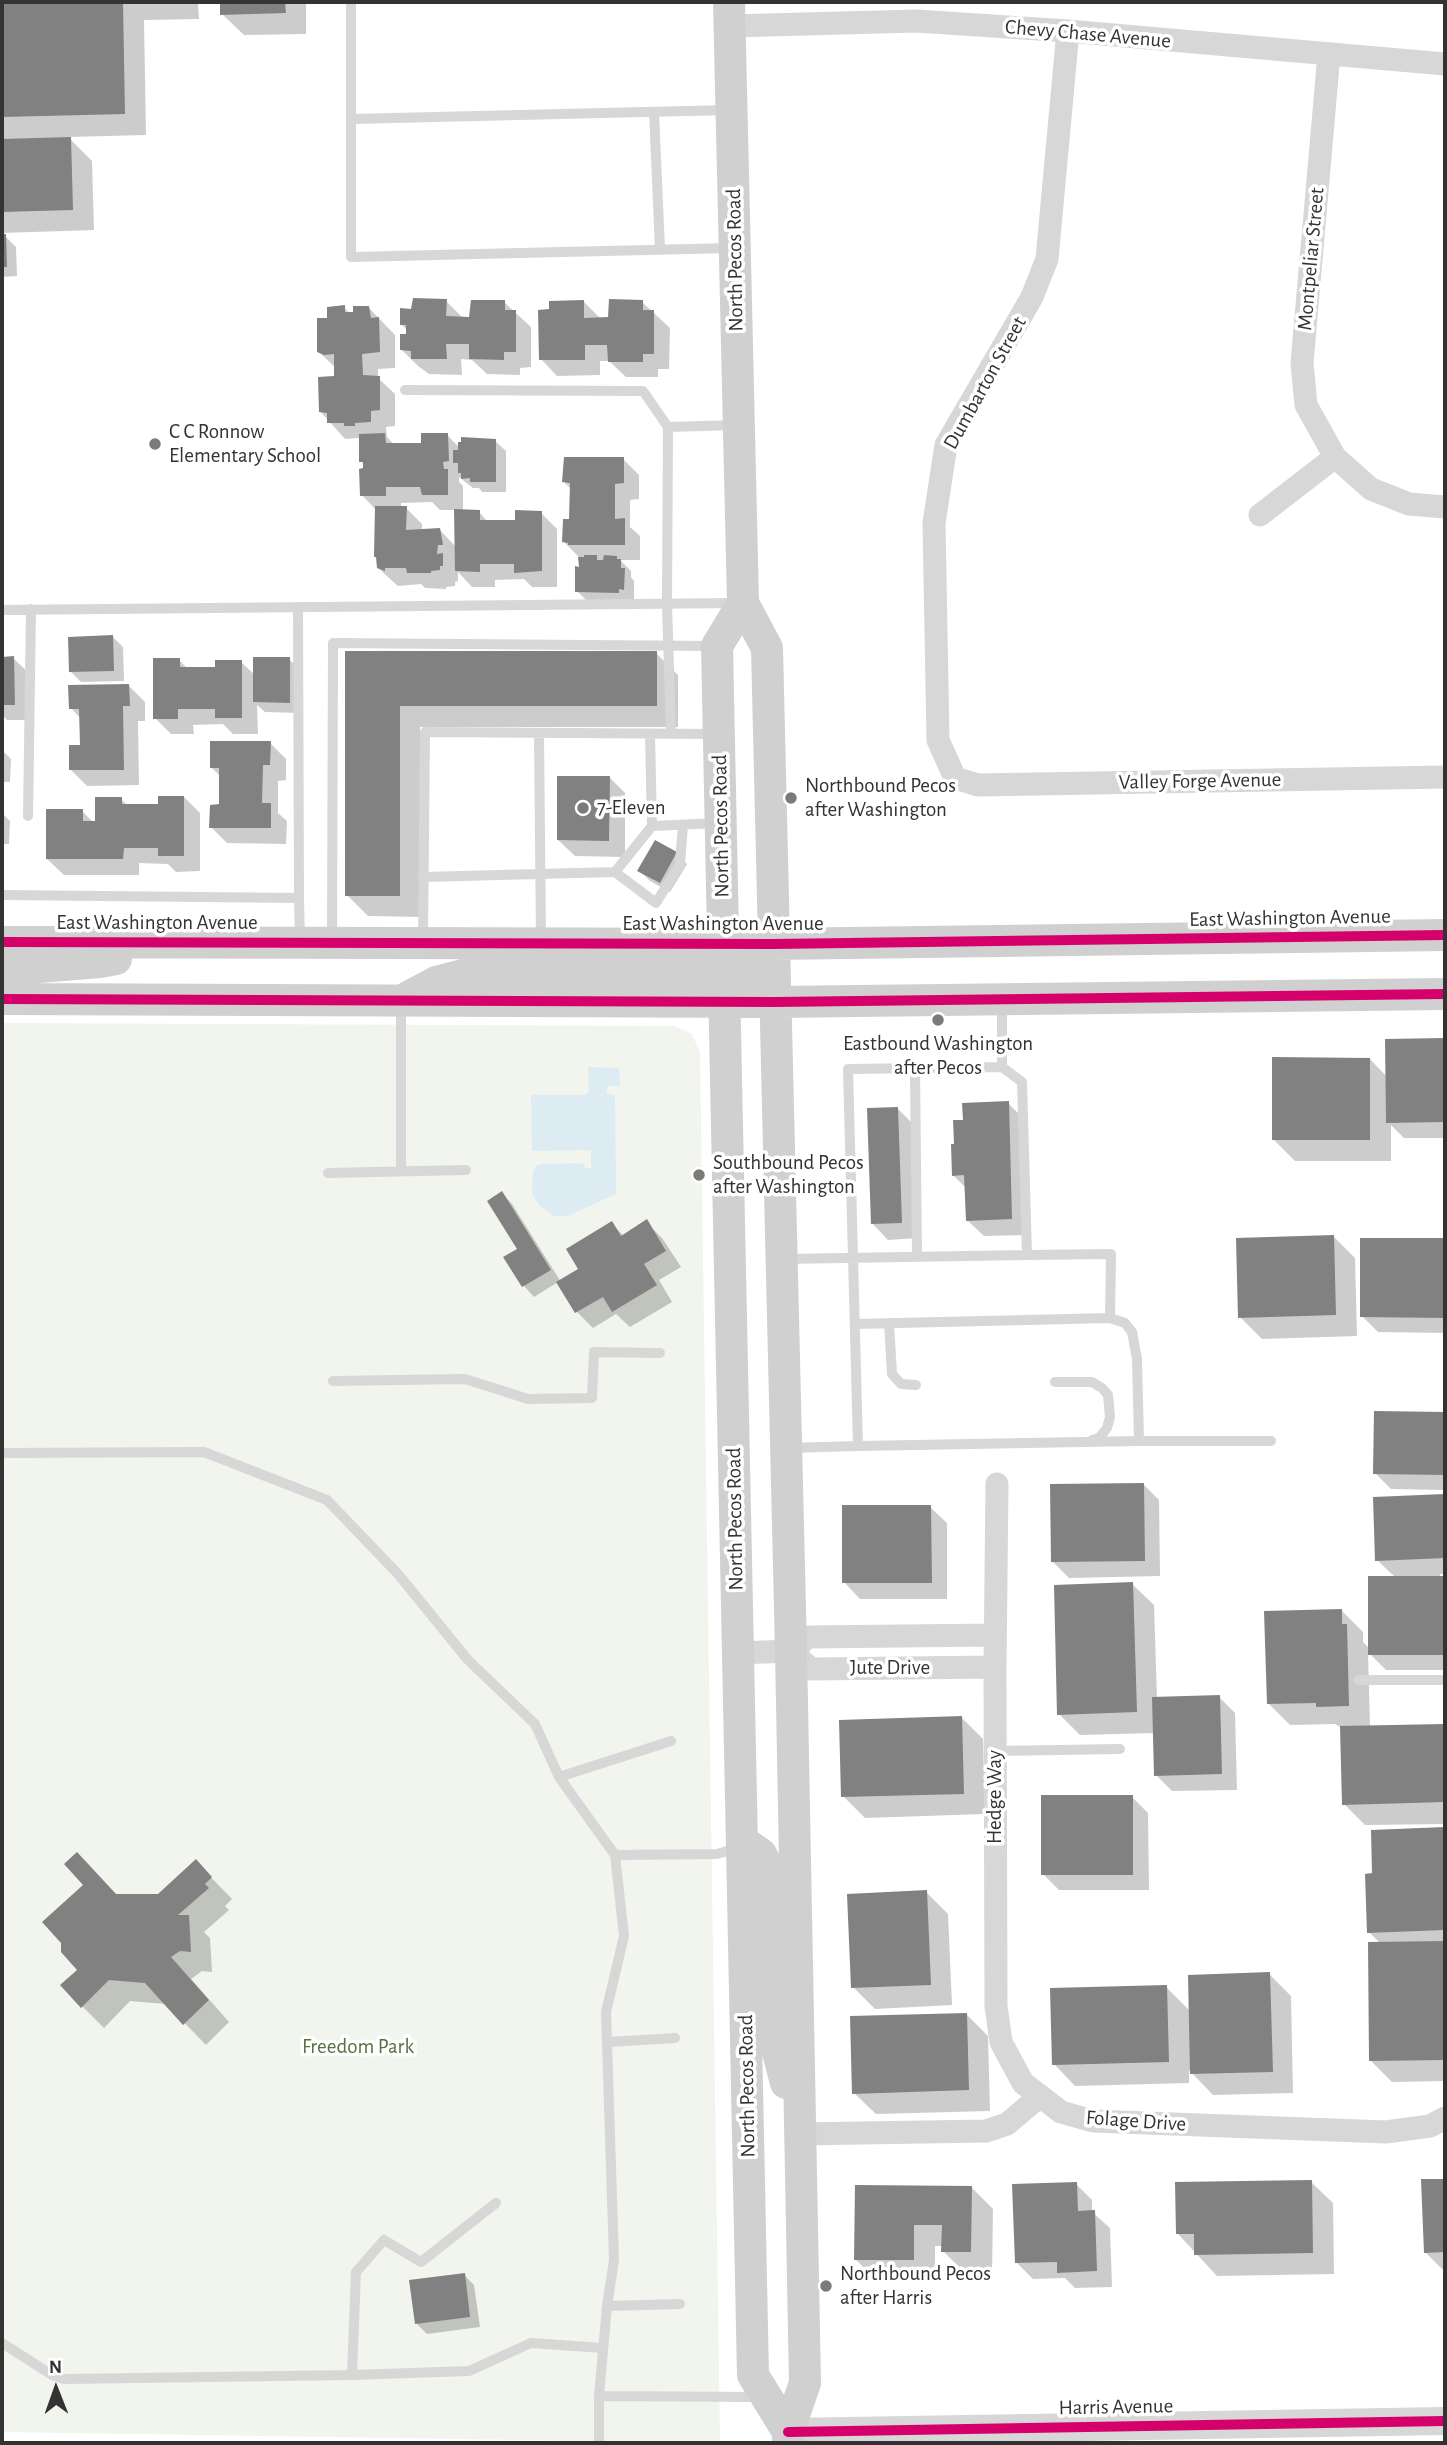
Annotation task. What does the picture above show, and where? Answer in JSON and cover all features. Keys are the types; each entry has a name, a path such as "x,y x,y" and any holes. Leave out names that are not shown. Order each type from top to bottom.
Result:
{"main road":[{"name":"North Pecos Road","path":"729,14 743,603 767,648 791,1651 804,2383 788,2438"},
{"path":"717,646 743,603"},
{"name":"North Pecos Road","path":"717,646 753,2375 788,2438"},
{"name":"East Washington Avenue","path":"2,942 541,943 723,957 774,957 1445,935"},
{"path":"2,970 100,962 190,942"},
{"path":"401,1001 436,982 486,969 723,957"},
{"path":"2,999 774,1002 1445,994"},
{"path":"742,1846 751,1847 761,1854 768,1868 773,2033 799,2134"}],"street":[{"name":"Chevy Chase Avenue","path":"729,14 917,21 1068,31 1445,64"},
{"name":"Dumbarton Street","path":"955,778 938,740 934,523 946,445 1032,297 1047,259 1068,31"},
{"name":"Montpeliar Street","path":"1329,54 1302,363 1306,405 1335,457 1371,489 1409,504 1445,507"},
{"path":"1260,515 1335,457"},
{"name":"Valley Forge Avenue","path":"955,778 978,785 1445,777"},
{"name":"Hedge Way","path":"997,1484 996,2006 1001,2042 1023,2083 1040,2096"},
{"name":"Jute Drive","path":"738,1653 791,1651 808,1637 995,1635"},
{"name":"Jute Drive","path":"791,1651 811,1669 995,1667"},
{"path":"799,2134 986,2131 1007,2124 1040,2096"},
{"name":"Folage Drive","path":"1040,2096 1061,2112 1093,2121 1386,2133 1430,2126 1445,2118"},
{"name":"Harris Avenue","path":"788,2438 1445,2421"}],"lane":[{"path":"351,2 351,257 735,248"},
{"path":"351,119 732,110"},
{"path":"654,112 660,249"},
{"path":"405,390 643,391 668,427 667,604 671,734"},
{"path":"668,427 739,425"},
{"path":"2,610 743,603"},
{"path":"298,607 300,942"},
{"path":"28,816 32,609"},
{"path":"332,943 333,643 717,646"},
{"path":"422,943 425,732 719,734"},
{"path":"539,733 541,943"},
{"path":"615,872 652,826 650,734"},
{"path":"652,826 721,823"},
{"path":"423,877 615,872 656,903 680,864 683,825"},
{"path":"2,895 299,898"},
{"path":"1002,999 1002,1067"},
{"path":"401,1001 401,1171"},
{"path":"858,1446 848,1069 1002,1067 1023,1082 1027,1255"},
{"path":"915,1068 917,1257"},
{"path":"328,1173 466,1170"},
{"path":"780,1259 1111,1254 1110,1318"},
{"path":"856,1324 1110,1318 1125,1323 1132,1332 1137,1359 1139,1441"},
{"path":"889,1323 892,1374 901,1384 916,1385"},
{"path":"333,1381 465,1379 528,1399 592,1398 594,1352 660,1353"},
{"path":"785,1448 1076,1444 1099,1438 1107,1428 1110,1417 1108,1395 1092,1382 1055,1382"},
{"path":"1090,1441 1271,1441"},
{"path":"2,1453 204,1452 327,1500 398,1574 468,1660 534,1724 559,1777 615,1855 624,1936 606,2012 614,2260 599,2396 599,2443"},
{"path":"1359,1680 1445,1680"},
{"path":"559,1777 671,1741"},
{"path":"995,1751 1120,1749"},
{"path":"615,1855 717,1854 742,1846"},
{"path":"607,2042 675,2039"},
{"path":"352,2375 356,2272 384,2240 421,2262 496,2203"},
{"path":"607,2306 680,2304"},
{"path":"2,2343 52,2375 64,2379 469,2371 531,2343 603,2348"},
{"path":"599,2396 765,2397"}],"green space":[{"name":"Freedom Park","path":"2,1023 675,1026 692,1034 700,1052 720,2443 2,2432"}],"shaded area":[{"path":"588,1067 619,1068 620,1086 609,1086 606,1091 615,1095 616,1194 568,1216 554,1216 539,1205 532,1193 536,1166 582,1163 586,1168 591,1168 591,1150 532,1151 531,1095 585,1095 589,1088"}],"building":[{"path":"2,2 123,2 125,114 2,117"},
{"path":"220,2 285,2 286,13 220,15"},
{"path":"71,137 73,210 2,212 2,139"},
{"path":"2,234 6,234 7,267 2,267"},
{"path":"413,298 447,299 446,316 469,317 471,300 505,300 505,310 516,310 516,352 504,352 504,360 469,359 469,344 446,344 447,359 411,359 411,351 400,350 400,334 406,334 406,325 400,325 400,308 411,309"},
{"path":"609,299 643,300 643,310 654,310 654,354 643,354 643,362 608,362 607,345 585,345 585,360 539,360 538,310 549,309 549,301 584,300 584,318 608,317"},
{"path":"345,305 345,312 353,312 353,306 369,306 371,318 379,317 380,352 362,354 363,375 380,376 380,410 371,411 371,422 355,423 355,426 327,423 327,413 319,412 318,377 334,376 334,354 324,355 317,352 317,318 327,318 327,307"},
{"path":"385,433 386,443 421,443 421,433 448,433 449,461 443,462 444,469 448,469 448,495 422,495 420,487 386,487 386,496 360,496 359,469 363,468 363,462 359,462 359,434"},
{"path":"461,437 496,439 496,482 470,482 470,478 461,479 458,463 453,463 453,450 458,450"},
{"path":"564,457 624,457 624,483 615,484 615,519 625,518 625,545 568,545 562,542 563,519 569,519 570,483 562,482"},
{"path":"375,506 407,506 406,530 440,528 443,545 438,545 437,554 443,553 443,566 440,566 440,570 431,573 407,573 406,568 385,568 385,571 377,568 374,557"},
{"path":"454,509 480,510 480,520 515,520 515,510 542,511 542,571 514,573 514,564 480,564 480,572 455,571"},
{"path":"597,555 597,560 603,560 604,555 621,559 621,568 625,568 624,590 619,589 619,593 575,592 575,566 579,567 578,557"},
{"path":"113,635 114,671 69,672 68,637"},
{"path":"345,651 657,651 657,706 400,706 400,896 345,896"},
{"path":"14,656 15,705 2,705 2,657"},
{"path":"253,657 290,657 290,703 253,702"},
{"path":"153,658 180,658 180,667 215,667 215,660 242,660 242,718 215,718 215,709 178,709 178,719 153,719"},
{"path":"129,684 130,706 123,706 124,770 69,770 69,745 80,745 79,709 69,709 68,685"},
{"path":"210,741 271,741 270,765 263,765 262,803 271,803 271,828 209,828 210,805 219,804 219,768 210,768"},
{"name":"7-Eleven","path":"557,776 610,776 609,841 557,840"},
{"path":"158,796 184,796 184,856 158,856 158,848 124,848 123,859 46,859 46,809 83,809 83,821 95,821 95,797 122,797 122,804 158,804"},
{"path":"655,840 677,852 660,883 637,871"},
{"path":"1445,1038 1445,1122 1386,1123 1385,1039"},
{"path":"1272,1057 1370,1058 1370,1140 1272,1140"},
{"path":"1009,1101 1012,1219 966,1221 964,1175 952,1176 953,1120 963,1120 962,1103"},
{"path":"898,1107 902,1223 871,1224 867,1108"},
{"path":"502,1191 551,1270 522,1287 503,1257 517,1249 487,1201"},
{"path":"647,1219 666,1251 644,1264 657,1285 612,1312 603,1297 575,1313 556,1282 578,1269 566,1249 612,1221 621,1236"},
{"path":"1334,1235 1336,1315 1238,1318 1236,1238"},
{"path":"1360,1238 1445,1238 1445,1318 1360,1317"},
{"path":"1374,1411 1445,1412 1445,1475 1373,1474"},
{"path":"1144,1483 1145,1561 1051,1562 1050,1484"},
{"path":"1445,1494 1445,1558 1375,1561 1373,1497"},
{"path":"842,1505 931,1505 932,1583 842,1583"},
{"path":"1368,1576 1445,1576 1445,1655 1368,1655"},
{"path":"1133,1582 1137,1712 1057,1715 1054,1585"},
{"path":"1342,1609 1342,1624 1347,1624 1349,1706 1316,1707 1316,1703 1267,1704 1264,1611"},
{"path":"1220,1695 1222,1774 1154,1776 1152,1697"},
{"path":"962,1716 964,1794 841,1797 839,1720"},
{"path":"1445,1724 1445,1802 1342,1805 1340,1726"},
{"path":"1041,1795 1133,1795 1133,1875 1041,1875"},
{"path":"1445,1827 1445,1930 1367,1933 1365,1874 1372,1873 1371,1830"},
{"path":"77,1852 116,1894 158,1894 196,1859 212,1877 205,1884 209,1888 178,1915 189,1915 191,1952 180,1951 171,1957 209,2000 183,2025 145,1983 109,1980 81,2008 60,1985 77,1970 61,1952 61,1943 42,1922 83,1885 64,1864"},
{"path":"927,1890 931,1985 851,1988 847,1894"},
{"path":"1445,1941 1445,2060 1369,2061 1368,1942"},
{"path":"1270,1972 1273,2072 1190,2074 1188,1975"},
{"path":"1167,1985 1169,2062 1052,2065 1050,1988"},
{"path":"967,2013 969,2090 852,2094 850,2016"},
{"path":"1421,2179 1445,2179 1445,2252 1424,2253"},
{"path":"1312,2180 1313,2253 1194,2255 1194,2234 1176,2234 1175,2182"},
{"path":"1077,2182 1078,2211 1095,2210 1097,2271 1057,2273 1057,2262 1015,2263 1012,2184"},
{"path":"855,2185 972,2186 971,2252 941,2252 942,2225 914,2225 914,2260 854,2260"},
{"path":"465,2273 470,2317 415,2324 409,2280"}],"cycle path":[{"path":"2,942 773,944 1445,935"},
{"path":"2,999 774,1002 1445,994"},
{"path":"788,2432 1445,2421"}],"place":[{"name":"C C Ronnow Elementary School","path":"155,444"},
{"name":"Northbound Pecos after Washington","path":"791,798"},
{"name":"7-Eleven","path":"583,808"},
{"name":"Eastbound Washington after Pecos","path":"938,1020"},
{"name":"Southbound Pecos after Washington","path":"699,1175"},
{"name":"Northbound Pecos after Harris","path":"826,2286"}]}
